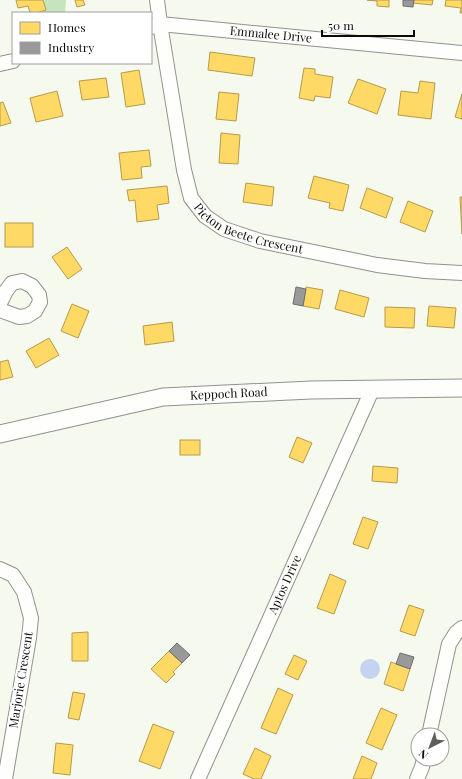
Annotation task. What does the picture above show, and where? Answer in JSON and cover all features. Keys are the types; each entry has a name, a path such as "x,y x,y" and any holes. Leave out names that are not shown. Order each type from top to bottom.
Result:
{"street":[{"name":"Picton Beete Crescent","path":"157,0 155,26 184,170 191,198 205,216 224,229 260,241 377,265 425,271 462,273"},
{"name":"Emmalee Drive","path":"155,26 462,53"},
{"path":"0,64 12,60"},
{"path":"0,303 12,283 22,281 32,286 39,295 40,302 35,311 27,316 19,317 0,310"},
{"name":"Keppoch Road","path":"0,434 163,397 311,390 462,388"},
{"name":"Aptos Drive","path":"198,779 372,390"},
{"name":"Marjorie Crescent","path":"0,569 13,575 24,592 31,618 29,638 5,779"},
{"path":"431,727 449,644 456,632 462,628"},
{"path":"418,779 422,767"}],"green space":[{"path":"33,0 66,0 65,12 38,12"}],"water":[{"path":"370,659 377,662 380,669 377,676 370,679 363,676 360,669 363,662"}],"building: Homes":[{"path":"16,0 43,0 46,10 30,12 28,6 18,8"},
{"path":"75,0 83,0 85,5 77,7"},
{"path":"367,0 389,0 389,7 377,6 377,1"},
{"path":"414,0 433,0 432,5 413,3"},
{"path":"446,0 462,0 462,13 460,13 461,8 445,6"},
{"path":"210,52 255,58 252,76 208,70"},
{"path":"304,68 315,69 315,74 333,77 330,98 315,96 314,101 299,98"},
{"path":"139,70 145,104 126,107 121,73"},
{"path":"106,78 109,97 82,100 79,81"},
{"path":"358,79 386,89 377,114 348,103"},
{"path":"420,81 435,83 431,119 398,115 401,91 418,93"},
{"path":"57,91 63,116 36,122 30,98"},
{"path":"219,92 239,94 236,121 216,119"},
{"path":"462,94 462,119 455,117"},
{"path":"3,102 11,123 0,126 0,103"},
{"path":"221,133 240,135 238,164 219,163"},
{"path":"149,150 151,166 141,167 142,178 122,180 119,153"},
{"path":"314,176 349,185 343,211 329,208 330,203 308,198"},
{"path":"246,183 274,187 272,206 243,202"},
{"path":"167,186 169,203 157,205 159,219 137,222 135,200 129,201 127,190"},
{"path":"367,188 393,198 386,218 360,208"},
{"path":"460,197 462,197 462,234"},
{"path":"408,201 433,211 425,232 400,222"},
{"path":"5,223 33,223 33,247 5,247"},
{"path":"67,247 82,269 68,279 52,257"},
{"path":"306,287 323,290 319,309 303,306"},
{"path":"340,290 369,298 364,317 335,309"},
{"path":"72,304 89,311 78,338 61,331"},
{"path":"429,306 456,308 454,328 427,326"},
{"path":"385,307 415,308 414,328 385,327"},
{"path":"172,322 174,341 145,345 143,326"},
{"path":"49,338 59,355 36,368 26,351"},
{"path":"8,360 13,377 0,380 0,362"},
{"path":"297,437 312,443 303,463 289,457"},
{"path":"180,440 200,440 200,455 180,455"},
{"path":"373,466 398,468 397,483 372,481"},
{"path":"363,517 378,522 368,549 353,544"},
{"path":"330,574 346,581 334,614 317,608"},
{"path":"409,605 424,610 415,636 400,631"},
{"path":"88,632 88,661 72,661 72,633"},
{"path":"169,651 182,663 173,672 175,674 166,683 151,669"},
{"path":"294,655 307,661 298,680 285,674"},
{"path":"391,662 410,669 403,691 384,684"},
{"path":"278,688 293,695 276,734 261,728"},
{"path":"73,692 85,694 79,720 68,718"},
{"path":"381,708 397,715 382,750 366,743"},
{"path":"153,724 174,732 160,769 139,761"},
{"path":"56,743 73,745 70,775 53,773"},
{"path":"255,748 271,756 261,779 254,779 243,774"},
{"path":"362,756 377,763 371,779 353,779"}],"building: Industry":[{"path":"403,0 414,0 413,7 403,6"},
{"path":"296,287 306,289 303,306 293,304"},
{"path":"177,643 190,655 182,663 169,651"},
{"path":"400,653 414,657 410,669 396,664"}]}
